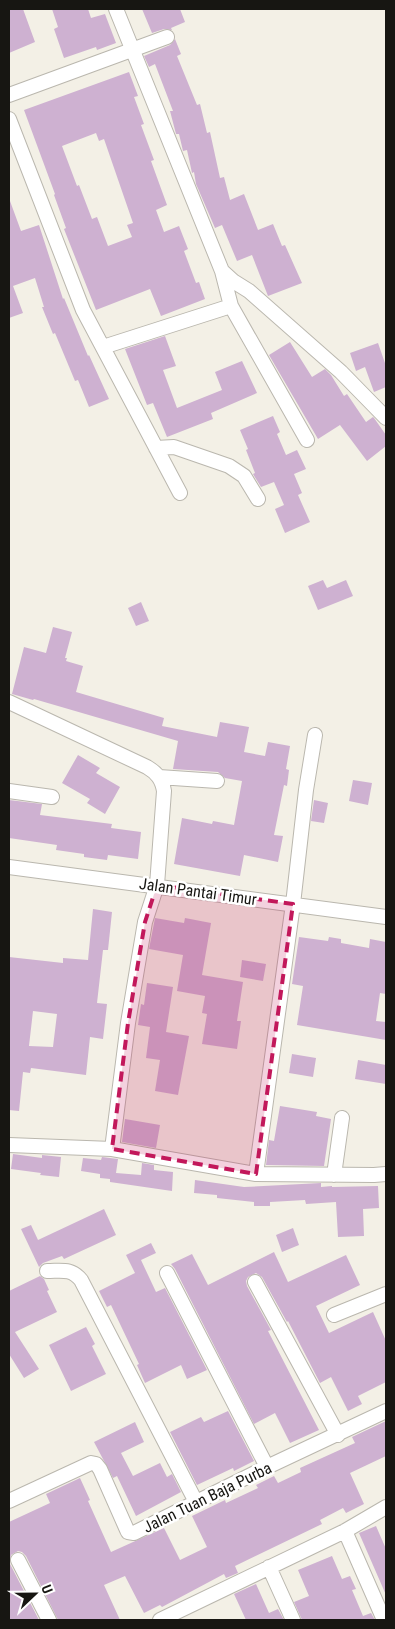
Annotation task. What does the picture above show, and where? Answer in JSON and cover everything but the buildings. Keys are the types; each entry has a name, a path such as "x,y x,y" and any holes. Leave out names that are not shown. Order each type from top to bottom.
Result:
{"street":[{"path":"116,9 222,271 231,306 307,440"},
{"path":"9,95 167,37"},
{"path":"9,120 83,310 180,493"},
{"path":"222,271 249,291 341,372 386,418"},
{"path":"102,347 231,306"},
{"path":"156,448 174,447 229,466 244,476 258,499"},
{"path":"9,702 147,767 159,777 163,784 156,885 145,922 131,1004 112,1149"},
{"path":"256,1174 293,904 306,790 315,736"},
{"path":"159,777 218,781"},
{"path":"9,791 52,797"},
{"name":"Jalan Pantai Timur","path":"9,867 386,917"},
{"path":"334,1175 342,1118"},
{"path":"9,1145 112,1149 256,1174 386,1174"},
{"path":"47,1271 70,1271 81,1280 196,1502"},
{"path":"167,1273 267,1467"},
{"path":"255,1282 338,1435"},
{"path":"334,1316 386,1294"},
{"name":"Jalan Tuan Baja Purba","path":"9,1501 91,1463 96,1464 127,1530 131,1533 137,1532 267,1467 386,1411"},
{"path":"160,1620 345,1531 386,1507"},
{"path":"345,1531 384,1620"},
{"path":"18,1560 49,1620"},
{"path":"269,1567 293,1620"}],"highlighted area":[{"path":"157,885 293,904 256,1174 112,1149 128,1023 145,922"}]}
